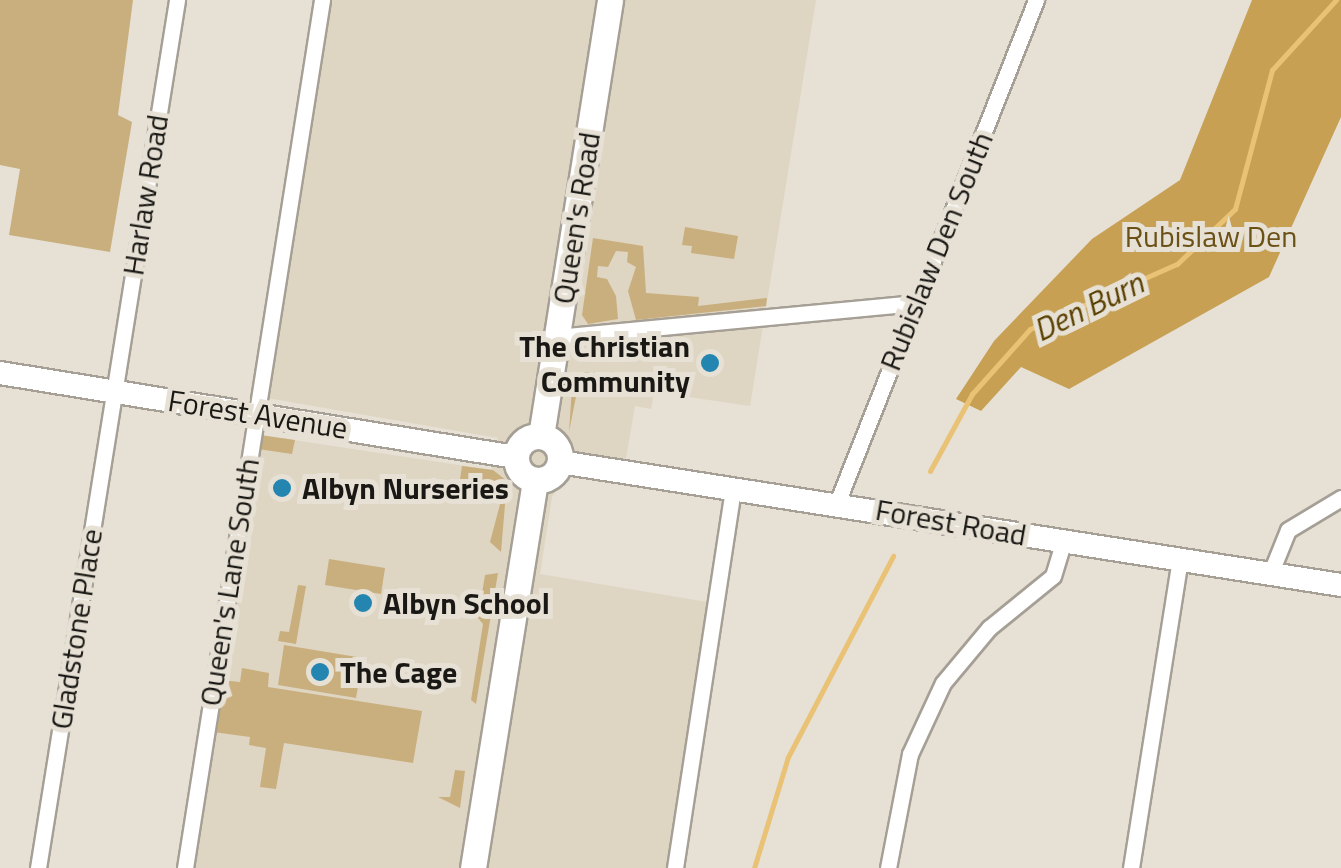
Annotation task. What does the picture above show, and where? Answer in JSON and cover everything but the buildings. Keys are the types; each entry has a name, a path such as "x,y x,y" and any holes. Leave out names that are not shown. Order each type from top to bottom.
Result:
{"main road":[{"name":"Queen's Road","path":"541,436 610,0"},
{"path":"541,436 556,445 560,462 549,478 535,480 523,475 515,457 524,441 541,436"},
{"path":"473,868 535,480"}],"street":[{"name":"Harlaw Road","path":"113,391 176,0"},
{"name":"Queen's Lane South","path":"184,868 322,0"},
{"name":"Rubislaw Den South","path":"837,503 1036,0"},
{"path":"556,338 916,303"},
{"name":"Forest Avenue","path":"0,373 515,457"},
{"name":"Gladstone Place","path":"38,868 113,391"},
{"name":"Forest Road","path":"560,462 1341,585"},
{"path":"675,868 733,488"},
{"path":"1270,572 1283,535 1341,498"},
{"path":"888,868 910,754 942,682 989,628 1052,576 1064,541"},
{"path":"1131,868 1180,558"}],"shaded area":[{"path":"0,0 133,0 118,115 132,122 110,252 9,235 20,169 0,165"},
{"path":"329,0 816,0 750,406 654,392 651,409 635,406 624,470 573,463 552,497 540,574 707,602 666,868 191,868 260,435 492,470 498,438 267,398"},
{"path":"685,227 738,236 734,259 691,253 692,246 682,245"},
{"path":"593,238 643,246 646,293 699,297 698,306 767,298 766,306 636,320 628,291 636,267 627,262 628,252 616,251 608,267 598,266 597,277 607,279 616,296 618,319 588,324 582,315"},
{"path":"573,372 597,372 596,383 579,381 569,432"},
{"path":"260,435 295,440 292,454 258,449"},
{"path":"462,466 493,470 507,481 501,552 490,542 503,493 459,486"},
{"path":"329,559 385,568 381,594 325,585"},
{"path":"498,573 476,704 471,700 483,624 478,618 485,575"},
{"path":"298,585 306,586 296,644 278,641 280,631 289,632"},
{"name":"The Cage","path":"284,645 363,658 356,698 278,685"},
{"path":"242,668 269,673 268,687 422,711 413,763 284,743 276,789 260,787 266,748 249,745 250,737 213,732 221,680 240,682"},
{"path":"455,770 465,771 460,808 438,797 450,797"}],"green space":[{"name":"Rubislaw Den","path":"1252,0 1341,0 1341,117 1269,277 1069,389 1021,367 981,411 956,399 994,341 1092,239 1180,180"}],"waterway":[{"name":"Den Burn","path":"930,471 972,394 1030,329 1177,264 1235,209 1272,70 1336,0"},
{"name":"Den Burn","path":"754,868 788,757 893,556"}],"place":[{"name":"The Christian Community","path":"710,363"},
{"name":"Albyn Nurseries","path":"282,488"},
{"name":"Albyn School","path":"363,603"},
{"name":"The Cage","path":"320,672"}]}
